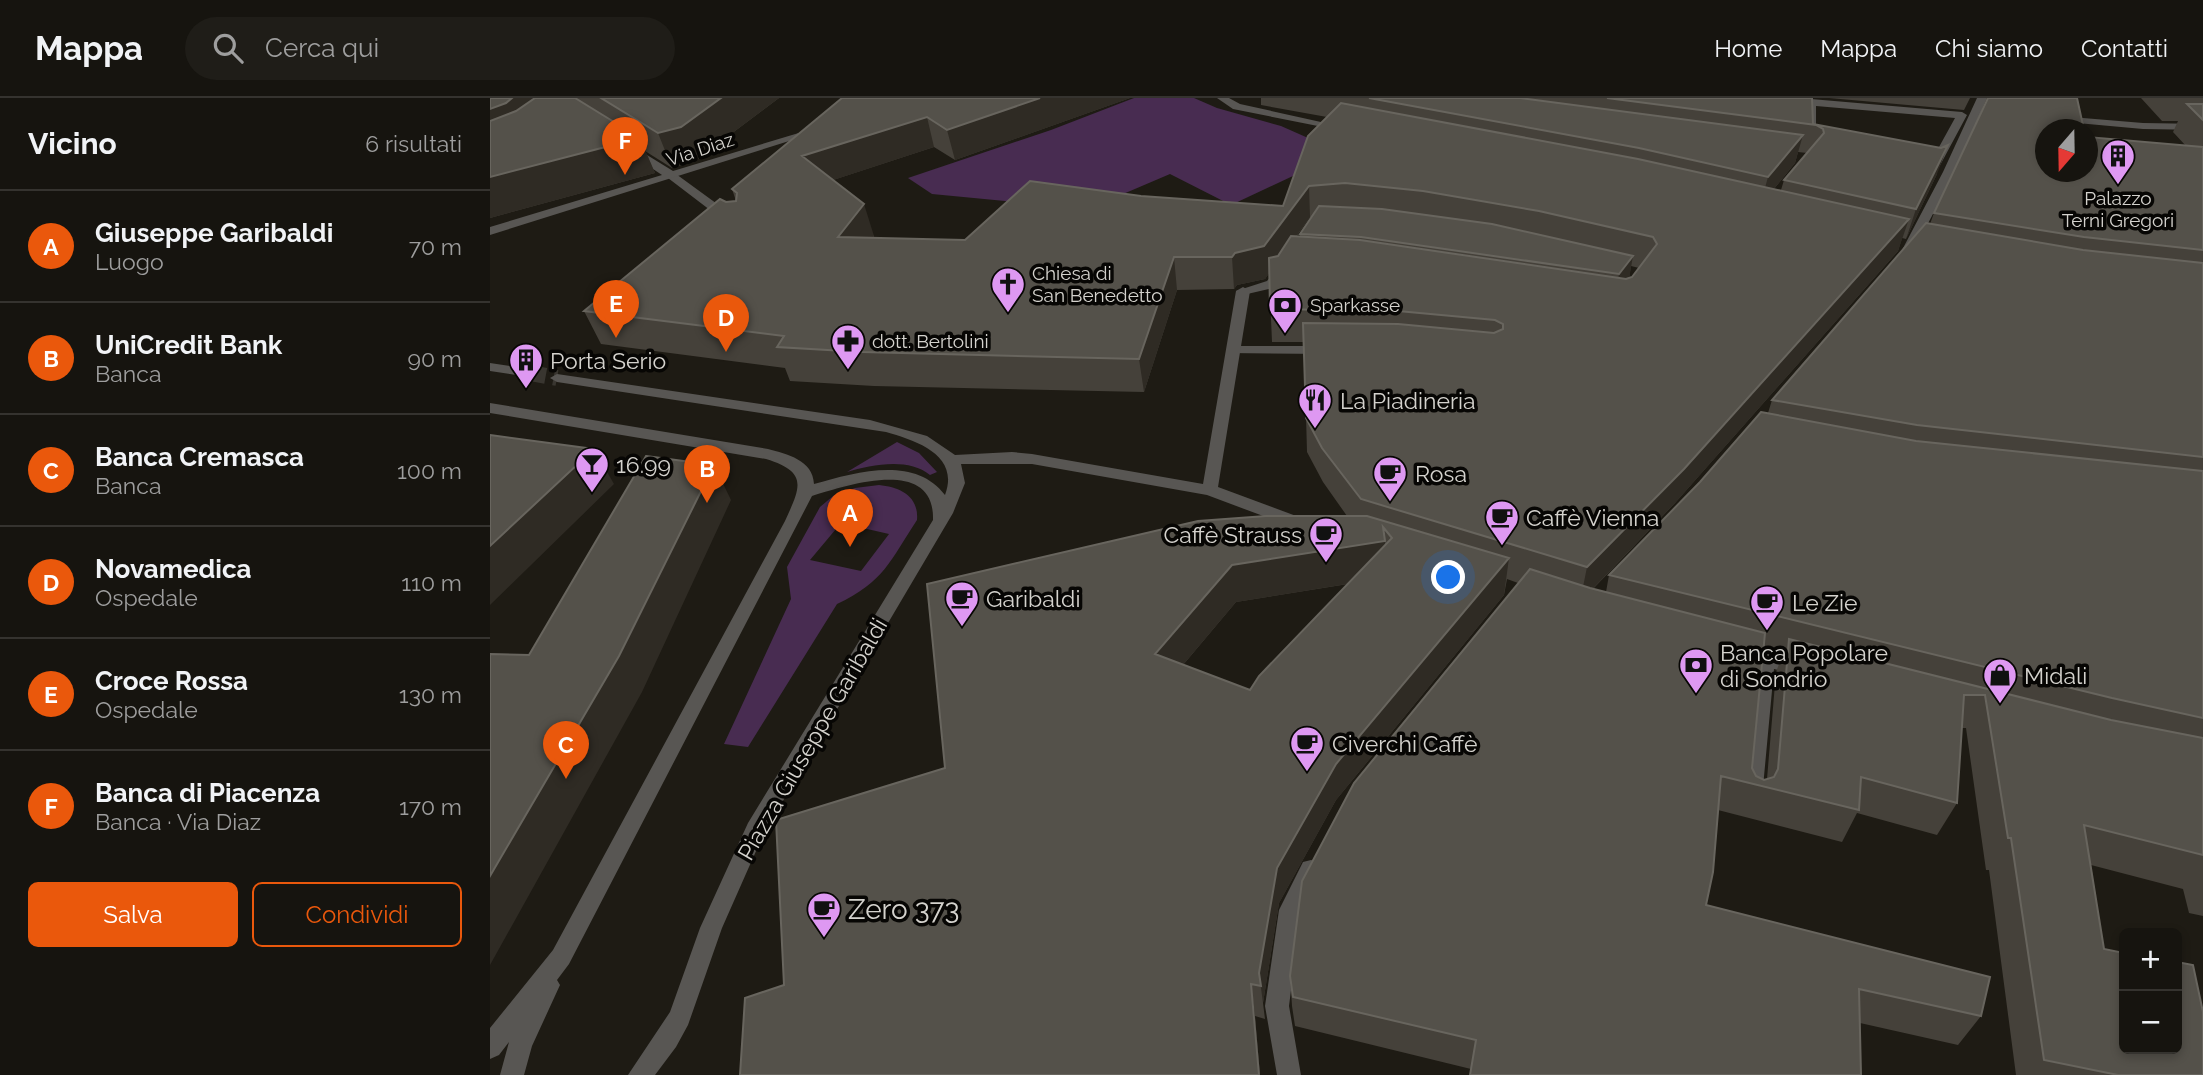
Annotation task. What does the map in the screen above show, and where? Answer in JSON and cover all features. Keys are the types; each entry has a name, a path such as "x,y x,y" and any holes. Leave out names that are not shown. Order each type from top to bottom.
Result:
{"street":[{"path":"1222,98 1237,107 1357,131"},
{"path":"1893,267 1911,247 1982,98"},
{"path":"1811,102 1962,115 1931,171 1810,146 1811,102"},
{"path":"1976,111 1989,113"},
{"path":"2042,117 2143,126 2203,127"},
{"name":"Via Diaz","path":"490,231 829,127"},
{"path":"615,139 672,176 742,228"},
{"path":"1210,490 1243,291 1272,284 1295,259"},
{"path":"1232,350 1344,351"},
{"path":"490,367 530,373"},
{"path":"557,378 836,418 923,440 953,461 961,458 1012,457 1210,490 1324,531"},
{"path":"490,408 775,456 802,469 808,478 808,492 561,957 520,1044 512,1075"},
{"name":"Piazza Giuseppe Garibaldi","path":"640,1075 668,1039 680,1017 711,928 755,829 956,492 958,476 953,461"},
{"path":"808,492 851,478 898,475 929,486 940,499 941,520"},
{"path":"1727,650 1820,674"},
{"path":"1752,801 1766,660"},
{"path":"1289,1075 1277,1006 1290,910 1320,852"},
{"path":"490,1046 561,957"}],"shaded area":[{"path":"1134,98 1194,98 1217,108 1281,126 1342,153 1231,205 1170,174 1088,209 932,194 908,178 1051,130"},
{"path":"897,442 919,453 937,472 930,475 911,466 889,464 847,472"},
{"path":"879,485 907,494 915,505 917,520 876,579 837,604 748,747 724,744 791,599 787,567 820,507 833,496 855,488","holes":["841,523 889,534 861,571 810,560"]}],"building":[{"path":"490,98 512,98 490,109"},
{"path":"535,98 575,98 640,138 490,177 490,121 516,111"},
{"path":"601,98 721,98 681,127 658,133"},
{"path":"842,98 1040,98 947,130 927,117 802,156 864,204 838,237 965,240 1030,181 1141,196 1283,206 1308,136 1341,103 1638,159 1909,219 1684,469 1587,567 1361,499 1322,448 1306,418 1303,323 1398,324 1494,333 1503,329 1503,324 1495,320 1398,311 1270,309 1269,258 1278,256 1291,236 1360,240 1626,279 1632,277 1657,244 1653,237 1539,211 1423,191 1345,183 1309,186 1264,246 1235,253 1232,257 1174,257 1139,359 862,352 777,347 784,336 584,311 720,199 726,202 736,201 737,193 732,189"},
{"path":"1369,98 1520,98 1803,135 1768,177 1639,148"},
{"path":"1607,98 1812,98 1813,124 1941,148 1948,145 1916,209 1784,180 1824,133 1823,129 1816,125"},
{"path":"1988,98 2077,98 2082,119 2035,119 2035,182 2098,182 2098,138 2203,147 2203,250 2084,237 1934,213"},
{"path":"2187,104 2203,104 2203,120"},
{"path":"1319,206 1382,209 1492,224 1633,256 1619,274 1361,237 1300,234"},
{"path":"1926,223 2083,250 2203,263 2203,457 1917,425 1772,400"},
{"path":"1761,412 1916,441 2203,471 2203,718 1609,575 1700,482"},
{"path":"490,435 594,449 490,546"},
{"path":"646,456 714,465 619,656 490,876 490,654 529,655"},
{"path":"1266,516 1367,516 1509,558 1336,764 1277,868 1259,973 1261,986 1251,984 1259,1075 740,1075 745,998 784,985 776,820 945,768 927,584 1198,521","holes":["1383,527 1392,538 1259,676 1250,690 1155,654 1232,565 1385,541"]},
{"path":"1530,569 1590,588 1765,633 1752,768 1756,776 1764,780 1774,777 1778,769 1789,639 2111,720 2203,738 2203,855 2084,825 2104,949 2119,952 2119,1054 2182,1054 2182,963 2193,965 2203,1012 2203,1075 2118,1075 2044,1060 2011,838 2008,838 1985,695 1964,695 1957,803 1861,777 1859,810 1721,776 1713,872 1706,905 1990,977 1981,1016 1859,989 1861,1075 1470,1075 1476,1040 1293,997 1290,976 1302,881 1354,783"}],"tunnel":[{"path":"530,373 557,378"}],"place":[{"name":"Banca di Piacenza","path":"625,175"},
{"name":"Palazzo Terni Gregori","path":"2118,186"},
{"name":"Chiesa di San Benedetto","path":"1008,314"},
{"name":"Sparkasse","path":"1285,335"},
{"name":"Croce Rossa","path":"616,338"},
{"name":"Novamedica","path":"726,352"},
{"name":"dott. Bertolini","path":"848,371"},
{"name":"Porta Serio","path":"526,390"},
{"name":"La Piadineria","path":"1315,430"},
{"name":"16.99","path":"592,494"},
{"name":"UniCredit Bank","path":"707,503"},
{"name":"Rosa","path":"1390,503"},
{"name":"Giuseppe Garibaldi","path":"850,547"},
{"name":"Caffè Vienna","path":"1502,547"},
{"name":"Caffè Strauss","path":"1326,564"},
{"name":"Garibaldi","path":"962,628"},
{"name":"Le Zie","path":"1767,632"},
{"name":"Banca Popolare di Sondrio","path":"1696,695"},
{"name":"Midali","path":"2000,705"},
{"name":"Civerchi Caffè","path":"1307,773"},
{"name":"Banca Cremasca","path":"566,779"},
{"name":"Zero 373","path":"824,939"}]}
